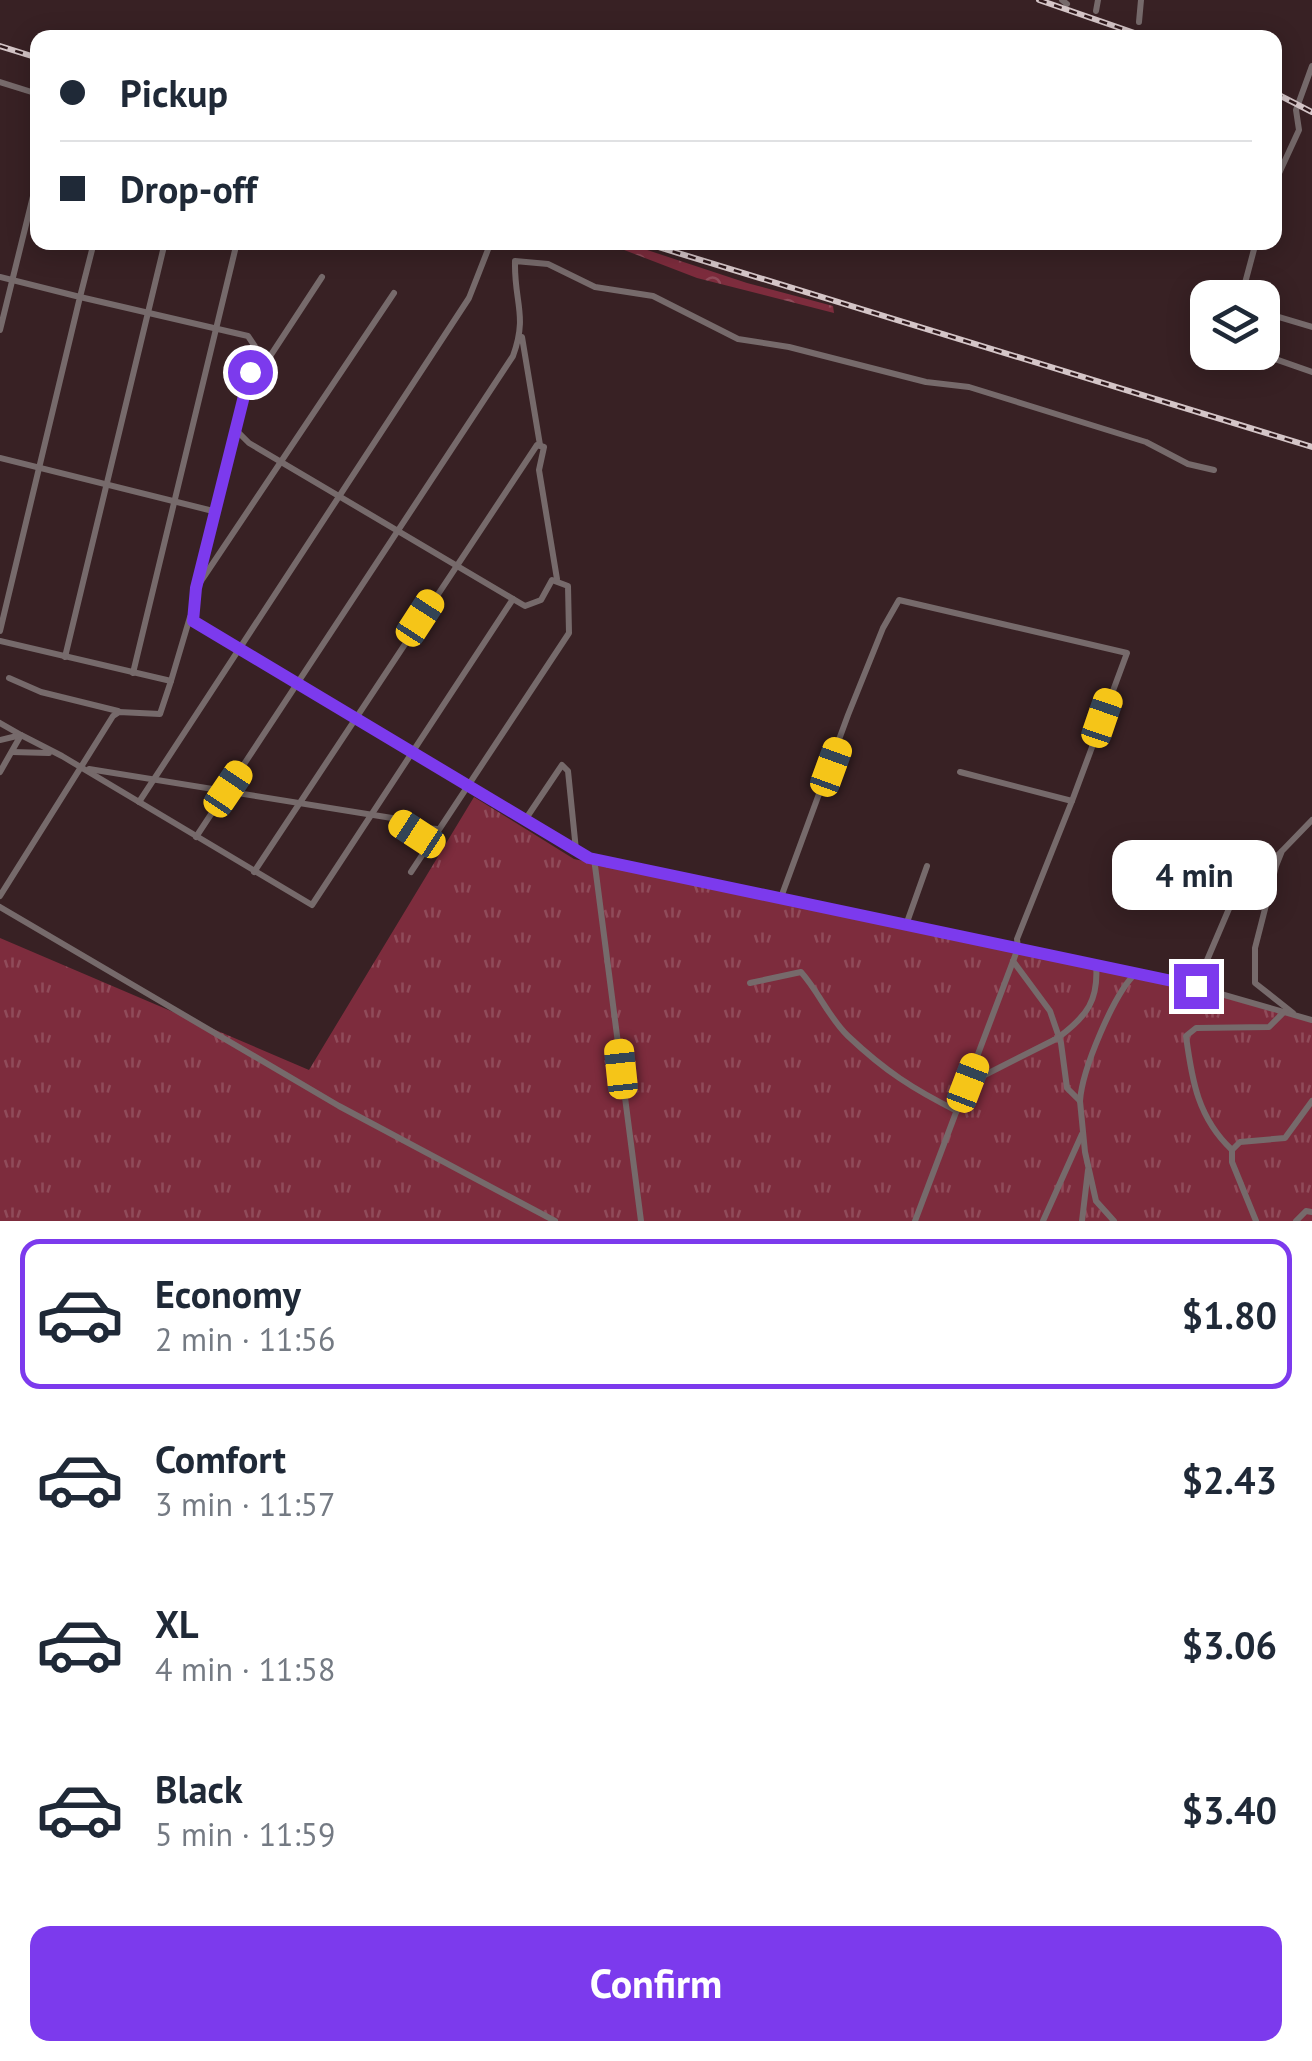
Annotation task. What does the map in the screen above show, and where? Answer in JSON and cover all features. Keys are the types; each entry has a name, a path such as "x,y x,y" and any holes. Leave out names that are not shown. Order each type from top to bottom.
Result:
{"street":[{"path":"1096,12 1098,0"},
{"path":"1139,22 1141,0"},
{"path":"1282,167 1299,130 1296,110 1312,66"},
{"path":"0,82 30,91"},
{"path":"0,330 30,208"},
{"path":"0,631 92,250"},
{"path":"65,658 163,250"},
{"path":"132,673 235,250"},
{"path":"139,802 242,651 469,298 488,250"},
{"path":"1246,280 1254,250"},
{"path":"558,579 539,470 544,447 540,444 513,278 515,261 548,264 595,287 666,301 738,339 789,346 912,379 969,387 1146,442 1188,464 1214,470"},
{"path":"0,277 248,336 256,348 190,617 160,714 120,712 41,692 9,678"},
{"path":"244,395 322,277"},
{"path":"196,588 284,463 394,293"},
{"path":"1280,317 1312,327"},
{"path":"196,837 399,532 522,336"},
{"path":"1280,361 1312,372"},
{"path":"236,430 284,463 513,598 534,606 548,584 558,579 565,582 570,595 569,632 411,872"},
{"path":"254,872 455,565 540,444"},
{"path":"0,458 217,512"},
{"path":"0,723 314,904 513,598"},
{"path":"780,900 848,715 883,628 899,600 1127,653 1016,938 1018,948 916,1221"},
{"path":"190,617 576,851 594,858 1138,972 1312,1020"},
{"path":"0,641 171,681"},
{"path":"0,896 120,712"},
{"path":"0,740 22,735"},
{"path":"0,772 22,735"},
{"path":"12,752 55,753"},
{"path":"525,820 562,766 568,770 576,851"},
{"path":"82,768 372,814 392,818 417,834 425,828 437,829"},
{"path":"960,772 1072,801"},
{"path":"1196,986 1231,904 1312,820"},
{"path":"1282,851 1255,948 1256,984 1295,1015"},
{"path":"594,858 641,1221"},
{"path":"906,925 926,866"},
{"path":"0,907 339,1106 556,1221"},
{"path":"1013,961 1050,1011 1061,1043 1067,1088 1080,1101"},
{"path":"968,1083 1057,1038 1090,1012 1098,984 1096,964"},
{"path":"750,983 801,972 842,1029 889,1073 957,1112"},
{"path":"1114,1221 1096,1201 1082,1133 1080,1101 1097,1042 1123,985 1138,972"},
{"path":"1232,1150 1215,1134 1196,1099 1186,1036 1196,1028 1269,1027 1285,1012"},
{"path":"1256,1221 1232,1162 1232,1150 1240,1142 1286,1138 1312,1101"},
{"path":"1043,1221 1082,1133"},
{"path":"1082,1221 1088,1169"},
{"path":"1296,1221 1306,1211 1312,1212"}],"green space":[{"path":"624,250 647,250 833,306 834,313 697,278"},
{"path":"474,797 574,859 1032,956 1137,972 1312,1021 1312,1221 0,1221 0,938 309,1070"}],"railway":[{"path":"1039,0 1126,30"},
{"path":"0,46 30,55"},
{"path":"1282,97 1312,112"},
{"path":"668,250 1312,447"}],"route":[{"path":"250,372 196,588 190,617 193,621 589,858 1196,986"}]}
